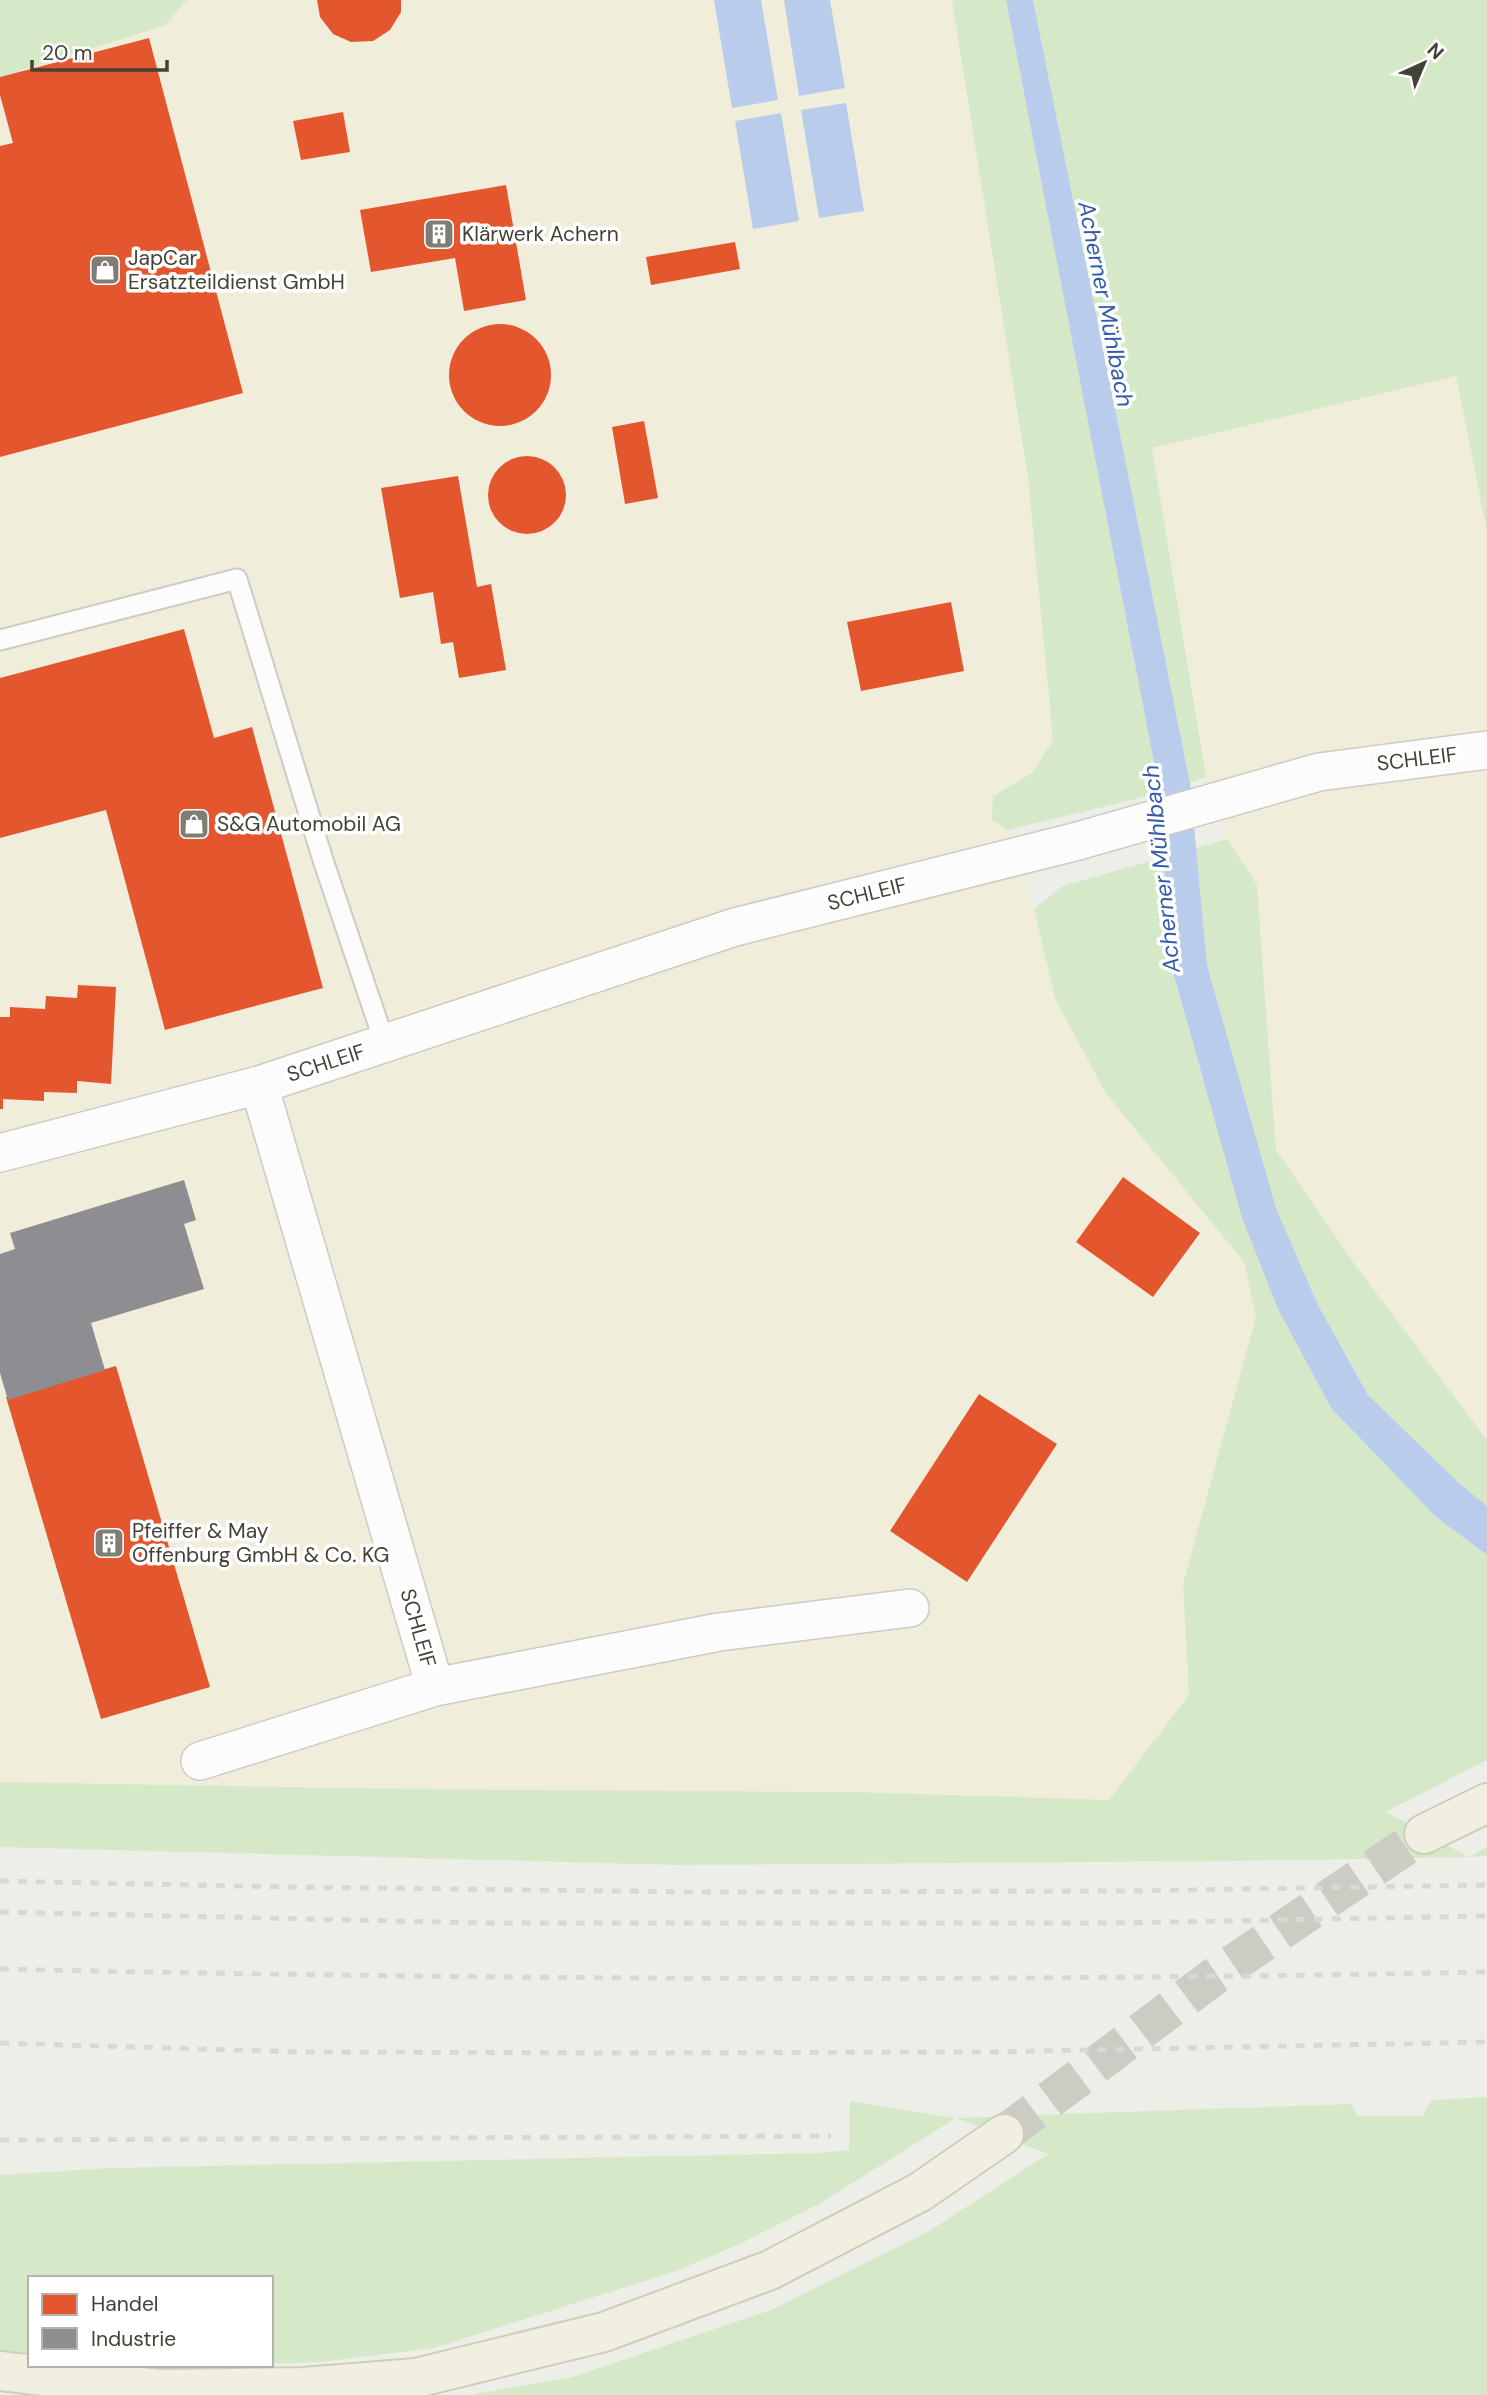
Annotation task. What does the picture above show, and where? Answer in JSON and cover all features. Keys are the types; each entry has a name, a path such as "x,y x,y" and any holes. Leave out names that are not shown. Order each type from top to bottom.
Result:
{"main road":[{"path":"1424,1834 1487,1803"},
{"path":"0,2371 158,2389 304,2387 416,2378 604,2332 770,2270 920,2192 1004,2134"}],"street":[{"name":"SCHLEIF","path":"0,1153 260,1085 735,927 1078,841 1319,772 1487,750"},
{"name":"SCHLEIF","path":"260,1085 435,1687"},
{"name":"SCHLEIF","path":"200,1761 435,1687 719,1632 910,1608"}],"lane":[{"path":"0,640 237,579 323,860 384,1044"}],"shaded area":[{"path":"0,0 952,0 1028,478 1053,740 1032,773 993,796 992,820 1008,830 1034,909 1055,998 1105,1092 1244,1262 1256,1318 1183,1584 1189,1695 1109,1800 851,1792 392,1789 0,1782"},
{"path":"1457,375 1487,532 1487,1440 1358,1269 1276,1150 1257,885 1227,839 1206,777 1152,448"}],"green space":[{"path":"0,0 187,0 164,26 0,77"},
{"path":"952,0 1006,0 1160,793 1008,830 992,820 993,796 1032,773 1053,740 1028,478"},
{"path":"1033,0 1487,0 1487,532 1456,376 1152,448 1206,777 1190,783"},
{"path":"1227,839 1257,885 1276,1150 1358,1269 1487,1440 1487,1506 1460,1484 1368,1395 1318,1305 1276,1208 1207,965 1196,848"},
{"path":"1164,857 1170,961 1242,1218 1278,1309 1331,1408 1436,1517 1487,1555 1487,1760 1386,1812 1469,1857 677,1865 0,1847 0,1782 392,1789 851,1792 1109,1800 1189,1695 1183,1584 1256,1317 1244,1262 1105,1092 1055,998 1034,909 1063,886"},
{"path":"1487,1847 1487,1856 1469,1857"},
{"path":"1487,2097 1487,2395 470,2395 572,2377 771,2310 926,2233 1048,2154 956,2118 1351,2104 1358,2116 1422,2116 1432,2100"},
{"path":"850,2101 956,2118 819,2204 742,2243 676,2271 434,2348 320,2362 273,2364 273,2276 28,2276 28,2355 0,2352 0,2175 109,2168 817,2153 849,2150"}],"water":[{"path":"714,0 761,0 778,100 732,108"},
{"path":"784,0 830,0 845,88 799,96"},
{"path":"1006,0 1033,0 1190,783 1207,965 1276,1208 1318,1305 1368,1395 1460,1484 1487,1506 1487,1555 1436,1517 1331,1408 1278,1309 1242,1218 1170,961 1160,793"},
{"path":"846,103 864,211 819,218 801,110"},
{"path":"781,113 799,221 753,229 735,121"}],"building: Handel":[{"path":"317,0 401,0 401,12 390,30 373,41 351,42 333,34 320,17"},
{"name":"JapCar Ersatzteildienst GmbH","path":"149,38 243,393 0,457 0,146 13,143 0,95 0,77"},
{"path":"343,112 350,152 301,160 293,121"},
{"name":"Klärwerk Achern","path":"506,185 526,300 464,311 455,258 371,272 360,210"},
{"path":"735,242 740,269 651,285 646,257"},
{"path":"490,324 510,324 529,332 543,346 551,365 548,395 529,418 510,426 490,426 471,418 457,404 449,385 449,365 457,346 471,332"},
{"path":"644,421 658,498 625,504 612,427"},
{"path":"527,456 542,459 554,468 563,480 566,495 563,510 554,522 542,531 527,534 512,531 500,522 491,510 488,495 491,480 500,468 512,459"},
{"path":"458,476 477,587 491,584 506,670 459,678 453,642 441,644 433,592 400,598 381,488"},
{"path":"951,602 964,671 861,691 847,622"},
{"name":"S&G Automobil AG","path":"184,629 214,738 252,727 323,988 165,1030 106,810 0,838 0,678"},
{"path":"78,985 116,987 111,1084 77,1081 77,1093 44,1092 44,1101 3,1099 3,1109 0,1109 0,1017 10,1017 10,1007 45,1009 46,996 77,998"},
{"path":"1123,1177 1200,1233 1153,1297 1076,1242"},
{"name":"Pfeiffer & May Offenburg GmbH & Co. KG","path":"116,1366 210,1687 101,1719 6,1397"},
{"path":"979,1394 1057,1444 967,1582 890,1531"}],"building: Industrie":[{"path":"184,1180 196,1220 184,1224 204,1289 91,1323 105,1370 8,1400 0,1373 0,1254 15,1249 10,1233"}],"tunnel":[{"path":"1004,2134 1216,1975 1424,1834"}],"railway":[{"path":"0,1881 706,1892 1121,1891 1487,1885"},
{"path":"0,1912 483,1923 1117,1923 1487,1916"},
{"path":"0,1969 372,1976 744,1978 1487,1972"},
{"path":"0,2043 301,2052 626,2053 990,2052 1487,2042"},
{"path":"0,2140 831,2136"}],"place":[{"name":"Klärwerk Achern","path":"439,234"},
{"name":"JapCar Ersatzteildienst GmbH","path":"105,270"},
{"name":"S&G Automobil AG","path":"194,824"},
{"name":"Pfeiffer & May Offenburg GmbH & Co. KG","path":"109,1543"}],"water label":[{"name":"Acherner Mühlbach","path":"1106,304"},
{"name":"Acherner Mühlbach","path":"1161,869"}]}
